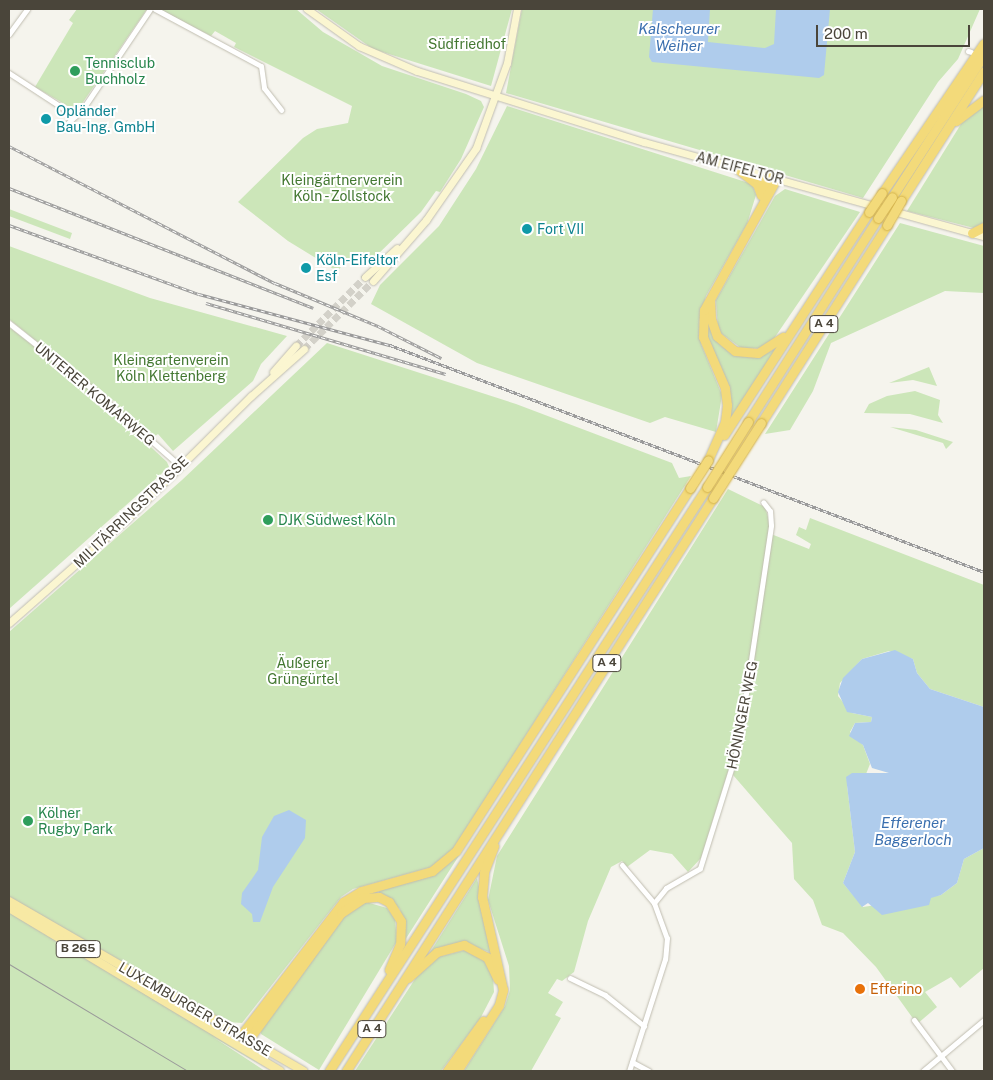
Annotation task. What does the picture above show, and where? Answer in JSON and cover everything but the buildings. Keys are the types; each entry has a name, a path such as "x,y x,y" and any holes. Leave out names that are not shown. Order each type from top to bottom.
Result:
{"highway":[{"name":"A 4","path":"892,197 928,131 984,43"},
{"name":"A 4","path":"329,1071 984,55"},
{"name":"A 4","path":"346,1071 984,71"},
{"path":"947,130 984,100"},
{"path":"243,1038 343,902 370,888 432,871 456,851 869,212 928,131"},
{"path":"736,167 757,184 761,195"},
{"path":"758,212 767,175"},
{"path":"708,460 725,422 727,405 718,371 703,337 704,310 776,178"},
{"path":"972,233 984,227"},
{"path":"710,299 713,328 725,345 735,351 748,354 770,348 796,325"},
{"path":"550,728 598,630"},
{"path":"457,1071 499,1005 503,990 482,889 484,872 501,828"},
{"path":"243,1038 341,913 355,901 369,896 389,902 402,921 400,944 379,993"},
{"path":"398,987 436,952 448,947 476,949 492,963 498,981 494,1001 447,1071"}],"main road":[{"name":"AM EIFELTOR","path":"307,9 332,28 386,60 496,97 736,167 984,236"},
{"path":"373,281 426,220 476,148 496,97 517,9"},
{"path":"365,277 426,220"},
{"name":"MILITÄRRINGSTRASSE","path":"251,396 296,346"},
{"name":"MILITÄRRINGSTRASSE","path":"9,623 128,519 251,396 304,349"},
{"name":"LUXEMBURGER STRASSE","path":"9,901 303,1071"},
{"name":"LUXEMBURGER STRASSE","path":"9,908 227,1039 243,1051 280,1071"},
{"path":"227,1039 243,1038 243,1051"}],"street":[{"path":"9,34 28,9"},
{"path":"63,128 75,116 150,9"},
{"path":"155,9 262,66 264,88 281,110"},
{"path":"9,73 75,116"},
{"name":"UNTERER KOMARWEG","path":"9,323 180,466"},
{"name":"HÖNINGER WEG","path":"654,903 666,888 700,868 738,747 771,525 770,511 763,502"},
{"path":"622,865 654,903 665,926 667,948 644,1026 628,1071"},
{"path":"570,978 605,995 644,1026"},
{"path":"914,1020 938,1058 952,1071"},
{"path":"923,1071 984,1020"},
{"path":"632,1062 649,1071"}],"green space":[{"name":"Tennisclub Buchholz","path":"77,9 147,9 79,108 73,109 35,87 73,23 69,20"},
{"name":"Kleingärtnerverein Köln - Zollstock","path":"159,9 296,9 323,32 382,66 466,94 481,101 484,107 461,159 440,192 436,191 421,212 369,263 356,252 337,271 288,241 238,202 303,138 317,129 348,123 352,106 234,47 236,43 215,31 211,36"},
{"name":"Südfriedhof","path":"316,9 512,9 491,86 373,49"},
{"path":"522,9 980,9 958,59 938,82 863,198 506,93"},
{"path":"984,103 984,224 974,228 907,211 966,116"},
{"path":"507,106 752,184 756,195 747,224 706,296 699,321 701,344 722,395 716,432 665,417 650,423 477,363 371,304 380,285 439,226 476,169"},
{"path":"785,189 860,212 771,343 760,348 741,348 718,331 716,300 775,196"},
{"path":"9,209 72,233 70,239 9,216"},
{"path":"900,223 984,246 984,293 945,291 831,343 813,391 790,430 765,434"},
{"name":"Kleingartenverein Köln Klettenberg","path":"9,246 150,298 287,336 261,364 253,381 173,451 158,434 152,438 116,406 116,401 109,400 9,319"},
{"path":"708,313 718,342 729,351 763,355 777,348 730,419 729,386 707,337"},
{"name":"Kleingartenverein Köln Klettenberg","path":"9,327 93,393 167,462 169,467 9,609"},
{"name":"Äußerer Grüngürtel","path":"327,343 516,404 672,463 679,478 691,476 452,851 432,867 353,889 341,897 242,1023 228,1022 238,1026 231,1025 229,1036 218,1029 214,1036 271,1071 213,1037 265,1071 9,1071 9,632 182,480"},
{"path":"929,367 937,386 913,380 889,383"},
{"path":"915,391 940,400 938,415 943,423 910,414 864,413 869,404 887,396"},
{"path":"890,427 916,430 953,442 946,449 943,443"},
{"path":"728,489 765,507 770,524 736,746 701,858 688,872 672,854 650,850 627,867 622,861 611,867 588,921 574,972 562,981 557,979 548,993 563,1002 555,1015 561,1018 531,1071 464,1071 505,1006 510,990 509,966 488,900 497,856"},
{"path":"810,518 984,585 984,707 930,689 917,673 913,659 889,651 862,659 840,683 838,696 852,713 872,717 871,722 855,723 850,732 863,745 870,764 866,774 857,773 847,785 855,852 843,883 863,907 941,895 957,883 964,859 984,848 984,968 960,988 951,977 925,992 937,1007 917,1024 876,967 843,933 822,925 813,900 794,879 792,843 733,775 743,735 771,534 809,549 811,544 796,535 799,527 806,530"},
{"path":"458,853 460,854 405,940 400,909 379,893 379,888 437,872"},
{"path":"477,878 493,949 489,952 464,942 429,954"},
{"path":"366,902 387,908 395,919 397,941 319,1070 261,1034 260,1029 346,913"},
{"path":"466,950 486,961 493,976 494,992 480,1019 441,1071 355,1071 419,973 438,957"}],"water":[{"name":"Kalscheurer Weiher","path":"653,9 710,9 708,42 765,48 774,44 776,9 830,9 824,75 819,78 652,62 649,57"},
{"name":"Efferener Baggerloch","path":"895,650 913,659 917,673 930,689 984,707 984,848 964,859 957,883 941,895 931,898 929,905 882,915 868,903 862,907 843,883 855,852 846,777 852,773 889,773 872,768 863,745 849,736 855,723 871,722 872,717 847,712 838,692 843,678 862,659"},
{"path":"289,810 306,820 305,838 273,887 260,922 253,922 252,914 241,904 242,893 258,870 262,837 274,816"}],"tunnel":[{"path":"296,346 365,277"},
{"path":"304,349 373,281"}],"tram line":[{"path":"9,964 188,1071"}],"railway":[{"path":"9,146 275,283 378,326 441,358"},
{"path":"9,188 313,308"},
{"path":"9,225 199,294 390,345 984,572"},
{"path":"206,303 446,374"}],"place":[{"name":"Tennisclub Buchholz","path":"75,71"},
{"name":"Opländer Bau-Ing. GmbH","path":"46,119"},
{"name":"Fort VII","path":"527,229"},
{"name":"Köln-Eifeltor Esf","path":"306,268"},
{"name":"DJK Südwest Köln","path":"268,520"},
{"name":"Kölner Rugby Park","path":"28,821"},
{"name":"Efferino","path":"860,989"}]}
